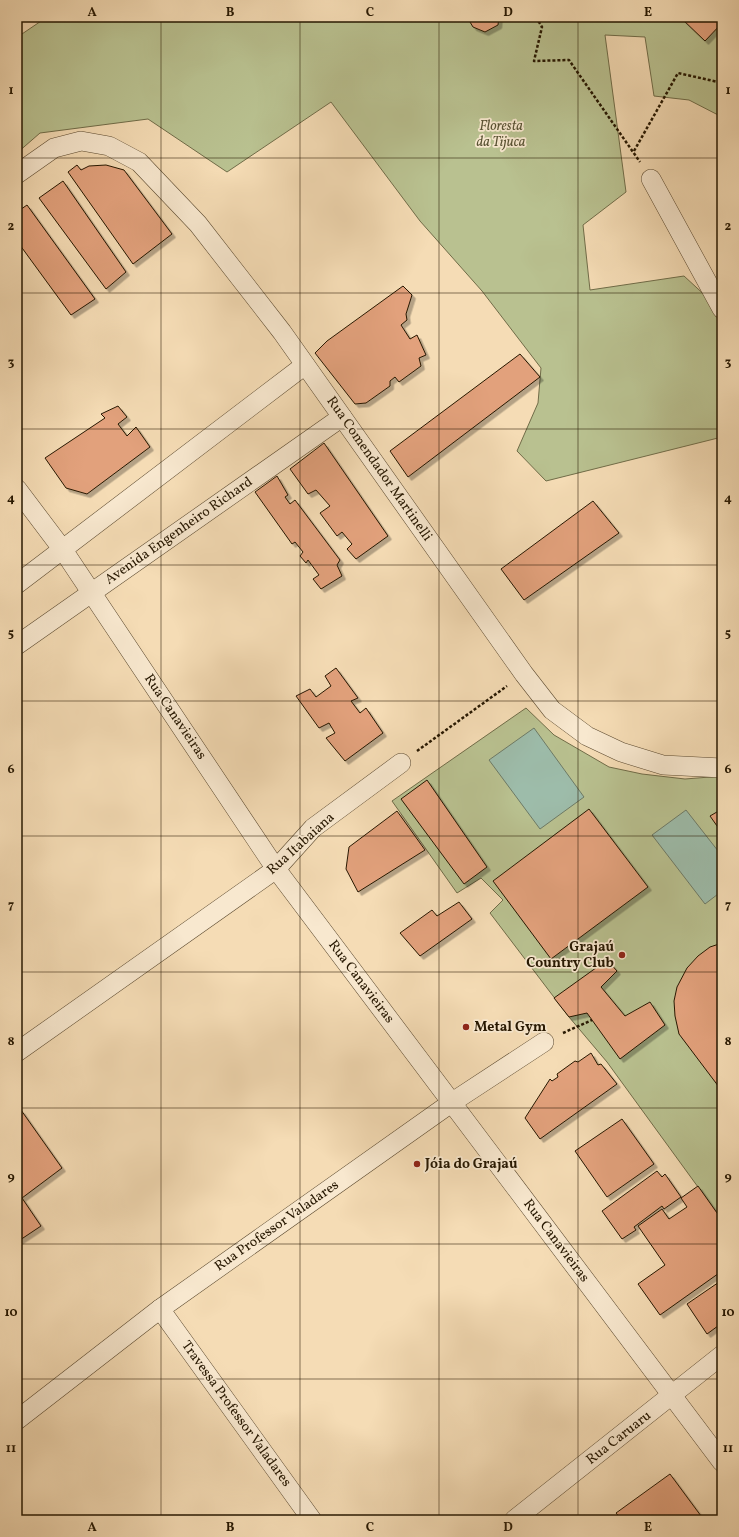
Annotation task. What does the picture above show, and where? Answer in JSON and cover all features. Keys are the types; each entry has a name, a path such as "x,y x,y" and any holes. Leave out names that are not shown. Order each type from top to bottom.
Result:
{"street":[{"name":"Rua Comendador Martinelli","path":"17,174 54,148 81,140 109,146 139,162 198,224 282,332 524,674 552,710 587,736 621,752 663,765 722,768"},
{"path":"651,179 722,309"},
{"path":"17,584 305,365"},
{"name":"Avenida Engenheiro Richard","path":"17,645 342,417"},
{"name":"Rua Canavieiras","path":"17,489 92,592 276,869 722,1462"},
{"name":"Rua Itabaiana","path":"17,1052 276,869 313,828 401,763"},
{"name":"Rua Professor Valadares","path":"17,1420 160,1309 451,1103 544,1042"},
{"name":"Travessa Professor Valadares","path":"160,1309 312,1520"},
{"name":"Rua Caruaru","path":"514,1520 722,1355"}],"path":[{"path":"536,17 542,27 534,61 569,60 634,151 678,73 718,82 722,80"},
{"path":"401,763 524,674"},
{"path":"544,1042 592,1020"}],"green space":[{"name":"Floresta da Tijuca","path":"47,17 722,17 722,117 689,100 654,96 645,37 605,35 626,192 583,225 590,290 684,276 722,311 722,437 546,481 517,451 538,403 541,368 482,291 420,221 331,102 227,172 148,119 40,133 17,153 17,34 19,36"},
{"name":"Grajaú Country Club","path":"526,708 554,735 609,767 642,774 685,779 722,776 722,1220 607,1062 569,1017 490,913 503,900 481,878 457,893 392,801"}],"shaded area":[{"path":"534,728 584,797 540,829 489,760"},
{"path":"686,810 722,856 722,891 705,904 652,835"}],"building":[{"path":"467,17 499,17 498,25 485,32 473,27"},
{"path":"722,17 722,23 705,41 681,18"},
{"path":"77,165 81,170 89,166 106,165 124,170 172,234 133,264 68,172"},
{"path":"63,181 126,272 106,289 39,198"},
{"path":"27,205 95,299 71,315 17,241 17,212"},
{"path":"403,286 412,295 406,314 407,320 401,325 410,339 417,335 426,355 419,358 421,366 399,382 395,377 390,381 390,386 366,403 355,404 315,353 327,341"},
{"path":"520,354 540,377 408,477 390,451"},
{"path":"118,406 127,417 118,424 127,436 136,427 150,447 87,494 66,488 45,458 105,418 101,414"},
{"path":"324,443 388,536 356,559 347,549 352,544 342,532 337,536 320,513 330,506 316,490 308,494 290,469"},
{"path":"277,476 288,495 285,497 290,504 295,500 340,560 337,565 342,576 321,589 313,579 319,575 308,560 306,563 300,556 303,552 295,542 292,544 255,492"},
{"path":"593,501 619,533 524,600 501,569"},
{"path":"336,668 358,698 351,701 360,713 366,708 383,733 345,761 326,738 335,733 329,723 319,728 296,696 310,689 316,697 331,686 325,676"},
{"path":"427,780 487,867 464,884 401,799"},
{"path":"589,809 648,887 551,959 493,881"},
{"path":"722,809 722,833 710,816"},
{"path":"397,811 425,850 358,892 346,869 349,847"},
{"path":"459,902 472,919 420,956 400,933 432,910 437,916"},
{"path":"722,943 722,1091 679,1034 675,1016 674,1001 677,987 687,968 698,956 710,947"},
{"path":"607,960 617,971 601,987 625,1016 650,1002 665,1025 620,1059 587,1013 569,1017 554,998"},
{"path":"591,1053 598,1065 601,1064 617,1084 540,1139 525,1118 550,1079 552,1081 558,1077 557,1074 575,1061 578,1062"},
{"path":"21,1110 62,1168 22,1198 41,1226 17,1242 17,1112"},
{"path":"622,1119 654,1164 607,1197 575,1151"},
{"path":"657,1171 662,1177 665,1174 681,1197 664,1209 662,1206 634,1227 636,1230 622,1239 602,1211"},
{"path":"698,1186 722,1220 722,1271 660,1315 638,1284 665,1265 638,1226 662,1209 669,1219 687,1207 681,1198"},
{"path":"722,1280 722,1323 707,1334 687,1304"},
{"path":"670,1474 704,1520 622,1520 616,1513"}],"place":[{"name":"Grajaú Country Club","path":"622,955"},
{"name":"Metal Gym","path":"466,1027"},
{"name":"Jóia do Grajaú","path":"417,1164"}]}
